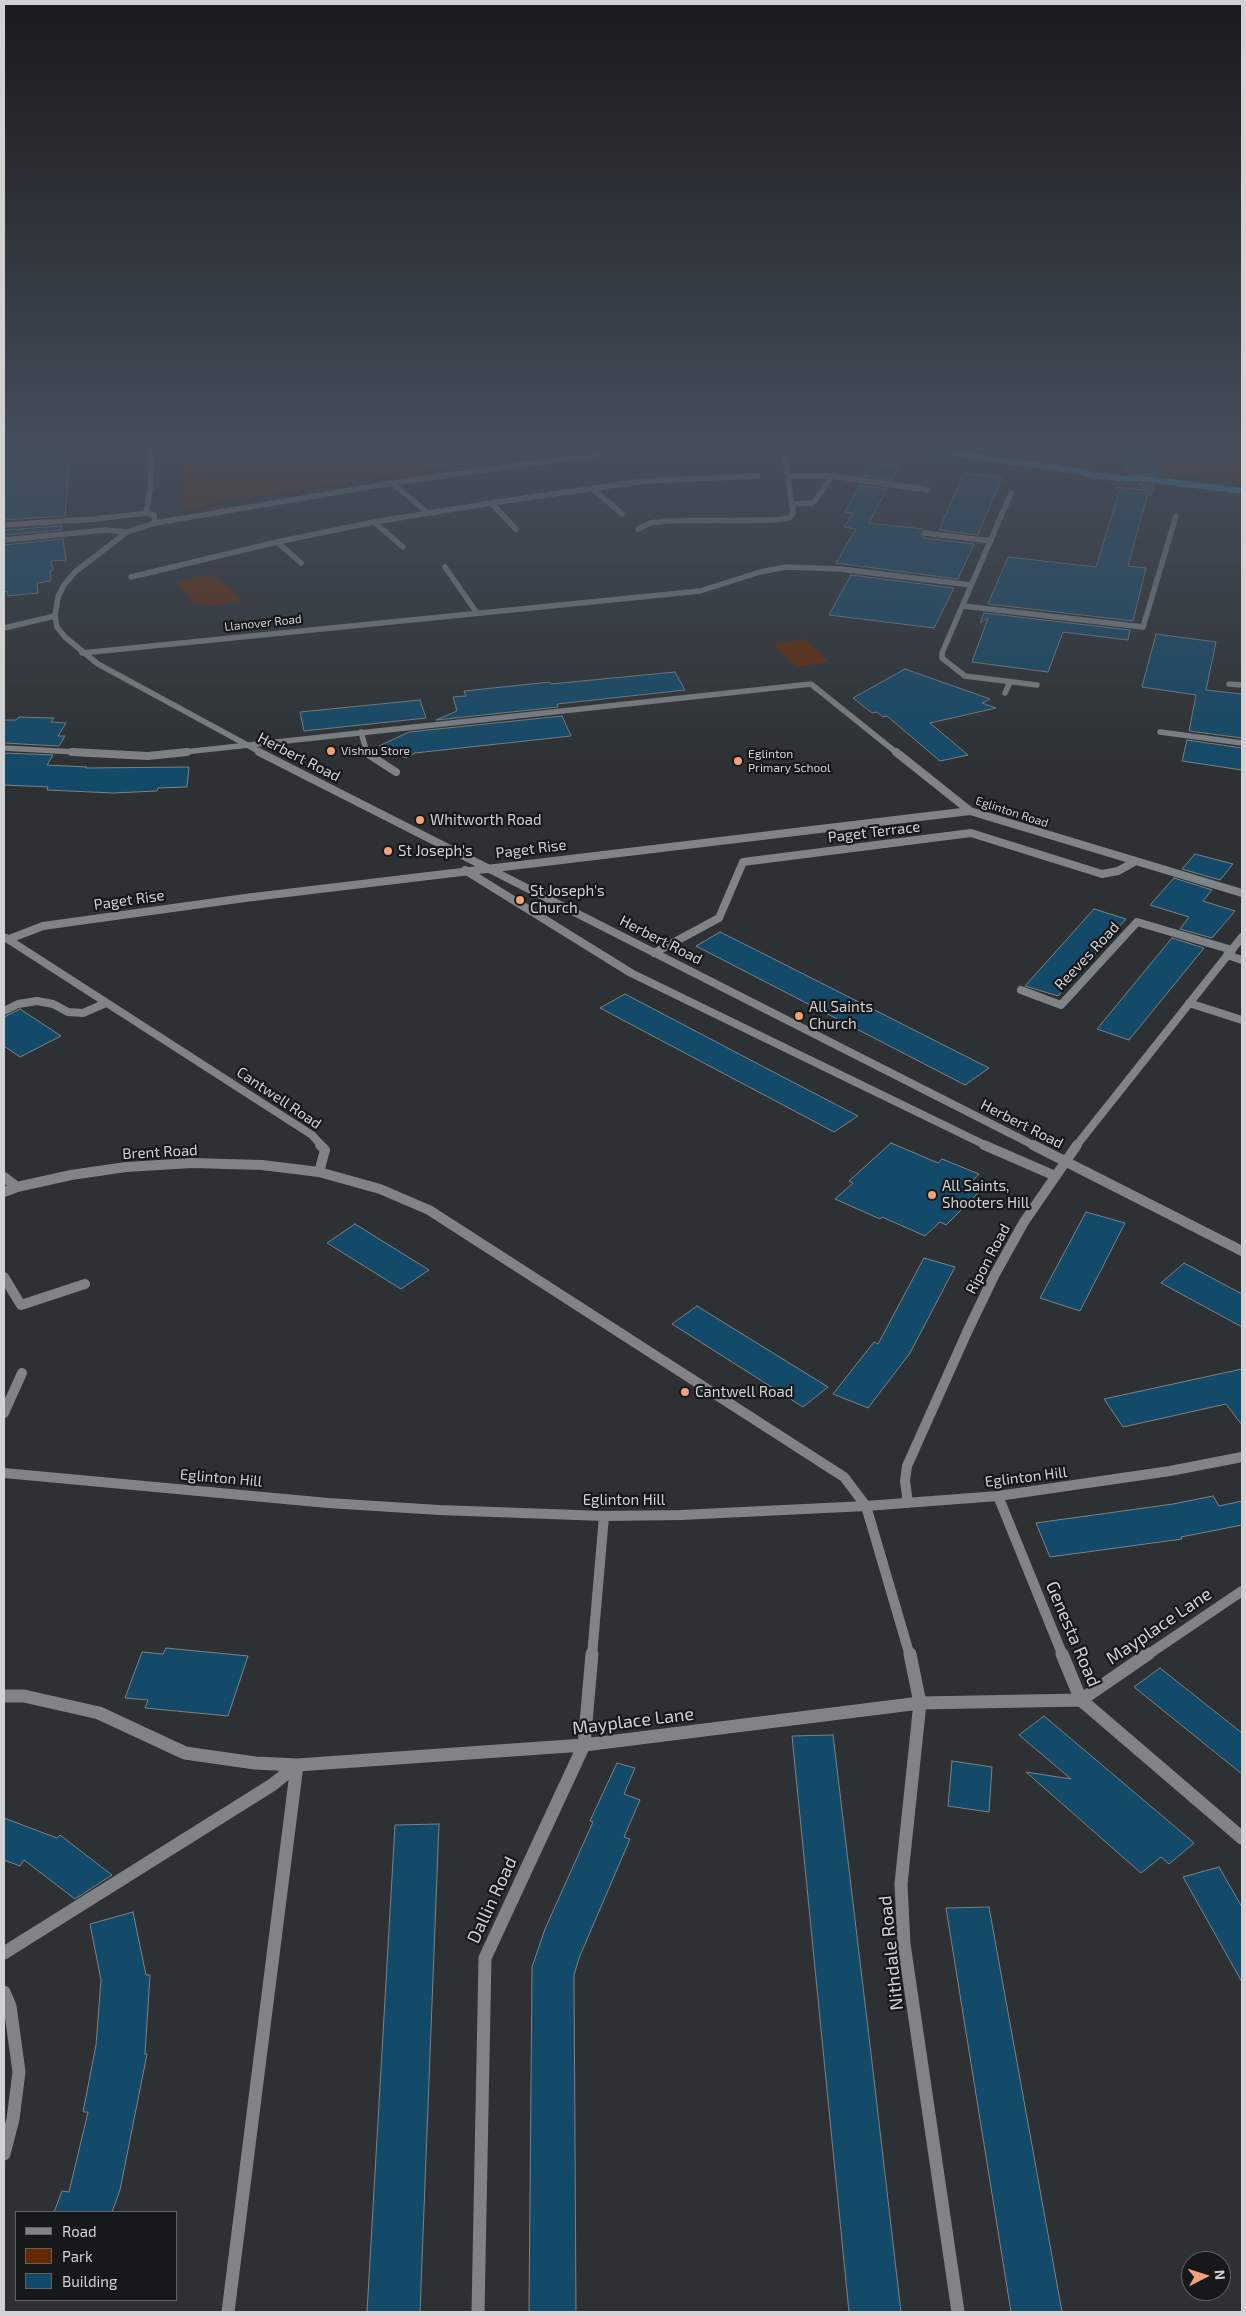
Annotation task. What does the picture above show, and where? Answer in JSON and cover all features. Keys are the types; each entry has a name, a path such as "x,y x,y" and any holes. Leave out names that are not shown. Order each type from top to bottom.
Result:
{"street":[{"path":"4,628 55,616 58,597 64,585 92,557"},
{"path":"131,577 214,557"},
{"path":"294,557 301,563"},
{"path":"984,557 942,653 942,658 965,676 1037,685"},
{"path":"963,606 1143,626 1164,557"},
{"path":"445,567 477,613"},
{"name":"Llanover Road","path":"82,653 700,591 760,572 793,567 840,569 971,585"},
{"name":"Herbert Road","path":"55,616 57,627 65,638 98,664 246,745 1242,1251"},
{"path":"1005,693 1010,682"},
{"name":"Eglinton Road","path":"361,732 811,684 970,811 1242,893"},
{"path":"1229,684 1242,685"},
{"path":"4,748 148,756 361,732 365,752 396,772"},
{"path":"1160,732 1242,743"},
{"name":"Paget Rise","path":"6,938 43,926 255,896 970,811"},
{"name":"Paget Terrace","path":"654,953 719,918 743,862 971,834 1102,874 1118,871 1134,862"},
{"path":"465,870 631,973 997,1151 1053,1176"},
{"name":"Reeves Road","path":"1021,990 1060,1005 1137,922 1230,952"},
{"name":"Ripon Road","path":"908,1503 905,1481 907,1466 995,1274 1053,1176 1242,937"},
{"name":"Cantwell Road","path":"6,938 312,1135 325,1150 319,1172"},
{"path":"1230,952 1242,960"},
{"path":"4,1011 18,1004 37,1001 53,1004 68,1012 82,1013 106,1003"},
{"path":"1189,1003 1242,1020"},
{"name":"Brent Road","path":"4,1192 17,1187 126,1167 192,1163 262,1165 319,1172"},
{"path":"319,1172 380,1189 429,1210 844,1477 866,1506"},
{"path":"4,1176 17,1187"},
{"path":"4,1277 21,1305 85,1284"},
{"path":"4,1412 22,1373"},
{"name":"Eglinton Hill","path":"4,1473 328,1503 439,1510 604,1516 681,1515 866,1506 998,1496 1170,1471 1242,1457"},
{"name":"Genesta Road","path":"998,1496 1081,1700 1242,1838"},
{"name":"Nithdale Road","path":"866,1506 913,1666 920,1704 901,1884 904,1944 958,2312"},
{"name":"Dallin Road","path":"478,2312 485,1958 584,1745 604,1516"},
{"name":"Mayplace Lane","path":"4,1696 24,1696 100,1713 185,1753 255,1763 297,1764 584,1745 920,1704 1081,1700 1242,1591"},
{"path":"4,1952 272,1785 297,1764"},
{"path":"228,2312 297,1764"},
{"path":"4,1992 10,2006 16,2041 18,2072 14,2119 4,2154"}],"green space":[{"path":"213,574 242,600 211,606 192,601 176,582"},
{"path":"806,639 829,662 796,667 773,644"}],"building":[{"path":"4,557 66,557 66,560 51,561 53,570 50,571 51,581 37,583 38,593 8,596 7,591 4,592"},
{"path":"839,557 968,557 958,579 836,563"},
{"path":"1008,557 1096,567 1099,557 1130,557 1128,566 1146,568 1133,621 988,604"},
{"path":"851,575 954,588 934,628 829,615"},
{"path":"984,613 1130,630 1128,640 1063,632 1048,672 972,662 988,618 980,623"},
{"path":"1156,634 1216,642 1206,690 1242,694 1242,738 1189,731 1196,695 1142,687"},
{"path":"905,669 990,699 982,703 996,708 930,723 968,755 940,761 887,716 883,717 877,712 872,713 853,698"},
{"path":"675,672 685,690 557,704 558,707 436,720 457,711 453,697 466,696 464,691"},
{"path":"420,700 426,718 304,731 300,712"},
{"path":"562,716 571,736 415,753 406,758 379,746 409,732"},
{"path":"19,717 54,718 51,722 66,723 58,736 65,736 59,746 4,743 4,720 16,720"},
{"path":"1187,740 1242,748 1242,770 1182,761"},
{"path":"4,753 53,755 47,765 86,768 189,767 187,787 158,788 157,791 113,793 47,790 48,787 4,785"},
{"path":"1195,854 1233,864 1220,880 1182,869"},
{"path":"1174,878 1212,890 1203,901 1235,911 1212,938 1180,929 1189,917 1150,905"},
{"path":"1094,909 1126,919 1058,996 1025,986"},
{"path":"720,932 989,1068 965,1085 696,946"},
{"path":"1172,938 1204,948 1129,1040 1097,1029"},
{"path":"625,994 858,1116 834,1132 600,1008"},
{"path":"20,1009 61,1036 20,1057 4,1046 4,1017"},
{"name":"All Saints, Shooters Hill","path":"891,1143 938,1163 942,1159 979,1174 968,1185 975,1188 973,1190 978,1193 946,1225 940,1222 925,1236 835,1199 853,1183 849,1181"},
{"path":"1086,1212 1125,1223 1080,1311 1040,1298"},
{"path":"355,1224 429,1270 401,1289 327,1243"},
{"path":"924,1258 955,1267 910,1353 868,1408 833,1394 874,1342 878,1344"},
{"path":"1184,1263 1242,1294 1242,1327 1161,1283"},
{"path":"697,1306 828,1387 803,1407 672,1324"},
{"path":"1242,1369 1242,1425 1226,1404 1123,1427 1104,1399"},
{"path":"1213,1496 1219,1506 1242,1501 1242,1525 1181,1537 1182,1539 1050,1557 1036,1523 1173,1504"},
{"path":"166,1648 248,1656 228,1716 145,1708 148,1700 125,1698 142,1652 163,1654"},
{"path":"1160,1668 1242,1733 1242,1774 1134,1687"},
{"path":"1044,1716 1194,1843 1169,1864 1161,1857 1141,1873 1026,1772 1071,1779 1019,1735"},
{"path":"833,1735 901,2312 849,2312 792,1736"},
{"path":"952,1761 992,1767 989,1812 948,1806"},
{"path":"617,1763 635,1768 624,1794 640,1800 624,1837 630,1839 579,1958 574,1975 576,2312 529,2312 532,1967 545,1929 593,1822 590,1821"},
{"path":"4,1818 57,1838 60,1835 112,1875 75,1899 24,1860 20,1866 4,1860"},
{"path":"439,1824 420,2312 367,2312 395,1825"},
{"path":"1219,1867 1242,1907 1242,1982 1183,1877"},
{"path":"989,1907 1062,2312 1011,2312 946,1908"},
{"path":"133,1912 146,1975 150,1975 145,2054 147,2054 120,2190 112,2211 54,2211 62,2191 69,2192 88,2112 83,2112 96,2045 101,1980 90,1924"}],"place":[{"name":"Vishnu Store","path":"331,751"},
{"name":"Eglinton Primary School","path":"738,761"},
{"name":"Whitworth Road","path":"420,820"},
{"name":"St Joseph's","path":"388,851"},
{"name":"St Joseph's Church","path":"520,900"},
{"name":"All Saints Church","path":"799,1016"},
{"name":"All Saints, Shooters Hill","path":"932,1195"},
{"name":"Cantwell Road","path":"685,1392"}]}
